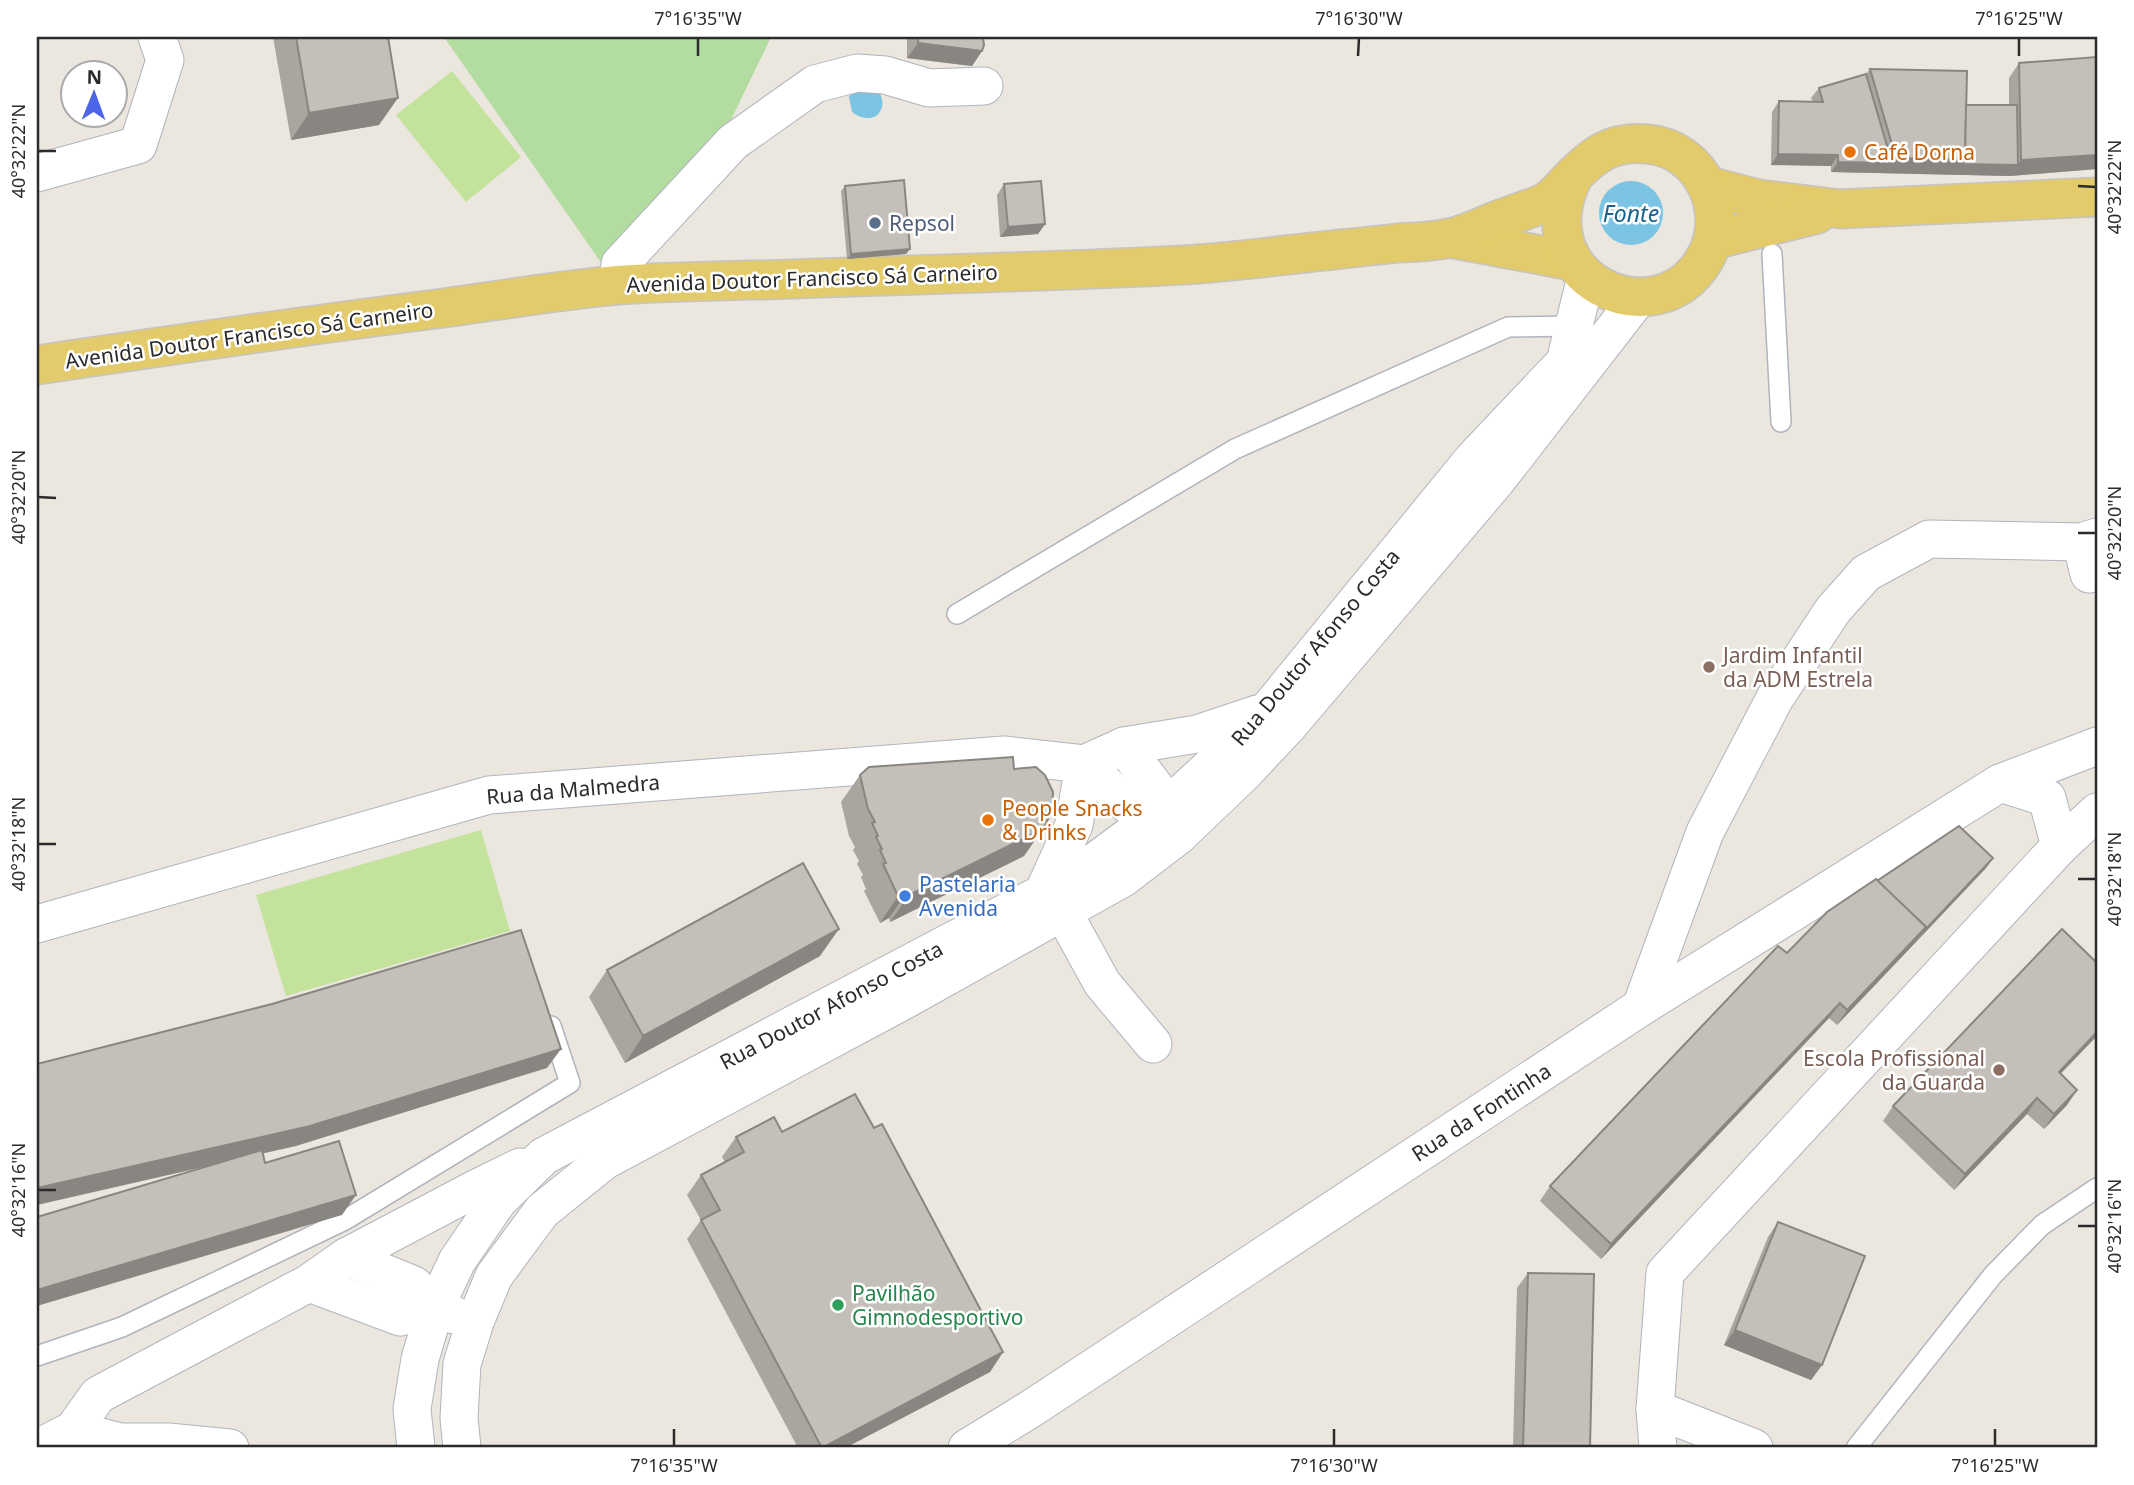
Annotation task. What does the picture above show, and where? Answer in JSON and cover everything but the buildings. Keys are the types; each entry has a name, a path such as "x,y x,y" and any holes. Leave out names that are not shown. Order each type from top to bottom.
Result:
{"main road":[{"name":"Avenida Doutor Francisco Sá Carneiro","path":"37,365 287,328 618,285 1187,265 1450,238 1550,200 1588,160 1608,148 1631,143 1654,144 1676,152 1695,166 1708,186 1715,212 1713,240 1703,262 1686,281 1663,293 1639,297 1619,295 1602,288 1579,269 1563,240 1560,218 1564,195 1574,176"},
{"path":"1708,186 1759,199 1840,209 2097,197"},
{"path":"1713,240 1840,209"},
{"path":"1450,238 1579,269"}],"street":[{"path":"37,173 138,145 166,60 157,37"},
{"path":"618,285 620,264 733,142 815,84 857,73 885,75 929,88 984,86"},
{"name":"Rua Doutor Afonso Costa","path":"416,1448 412,1409 420,1359 435,1308 457,1261 498,1201 544,1156 1053,903 1123,878 1168,825 1206,771 1267,711 1473,459 1565,362 1573,326 1579,269"},
{"name":"Rua Doutor Afonso Costa","path":"1168,825 1244,773 1289,725 1497,480 1639,297"},
{"path":"1641,1007 1705,832 1775,698 1833,610 1866,573 1929,539 2092,550"},
{"path":"1084,764 1124,746 1197,734 1267,711"},
{"path":"1124,746 1155,787 1168,825"},
{"name":"Rua da Fontinha","path":"967,1448 1029,1410 1641,1007 2000,783 2097,746"},
{"name":"Rua da Malmedra","path":"37,924 489,795 1004,755 1084,764"},
{"path":"1084,764 1128,806 1168,825"},
{"path":"1084,764 1074,825 1053,903 1102,983 1153,1044"},
{"path":"2000,783 2046,798 2060,846"},
{"path":"1658,1448 1655,1409 1665,1273 2060,846 2097,812"},
{"name":"Rua Doutor Afonso Costa","path":"462,1448 458,1418 462,1364 475,1322 494,1276 542,1211 604,1161 905,1000 1053,903"},
{"path":"38,1448 73,1430 98,1395 309,1283 346,1258 475,1189 544,1156"},
{"path":"346,1258 414,1286 435,1308 475,1322"},
{"path":"309,1283 400,1317 435,1308"},
{"path":"1655,1409 1754,1448"},
{"path":"73,1430 120,1443 167,1442 230,1448"}],"lane":[{"path":"1772,254 1781,422"},
{"path":"957,614 1235,449 1508,327 1573,326"},
{"path":"37,1356 122,1326 345,1220 570,1083 545,1008"},
{"path":"1856,1448 1993,1275 2042,1225 2097,1188"}],"green space":[{"path":"444,37 771,37 729,124 602,264"},
{"path":"452,71 521,157 466,202 396,115"},
{"path":"481,830 510,931 286,996 256,895"}],"water":[{"path":"877,88 882,103 878,114 867,118 852,112 849,97 853,90"},
{"name":"Fonte","path":"1625,181 1637,181 1654,190 1661,201 1661,225 1654,236 1637,245 1625,245 1613,240 1604,231 1599,219 1599,207 1604,195 1613,186"}],"place":[{"name":"Café Dorna","path":"1850,152"},
{"name":"Repsol","path":"875,223"},
{"name":"Jardim Infantil da ADM Estrela","path":"1709,667"},
{"name":"People Snacks & Drinks","path":"988,820"},
{"name":"Pastelaria Avenida","path":"905,896"},
{"name":"Escola Profissional da Guarda","path":"1999,1070"},
{"name":"Pavilhão Gimnodesportivo","path":"838,1305"}]}
